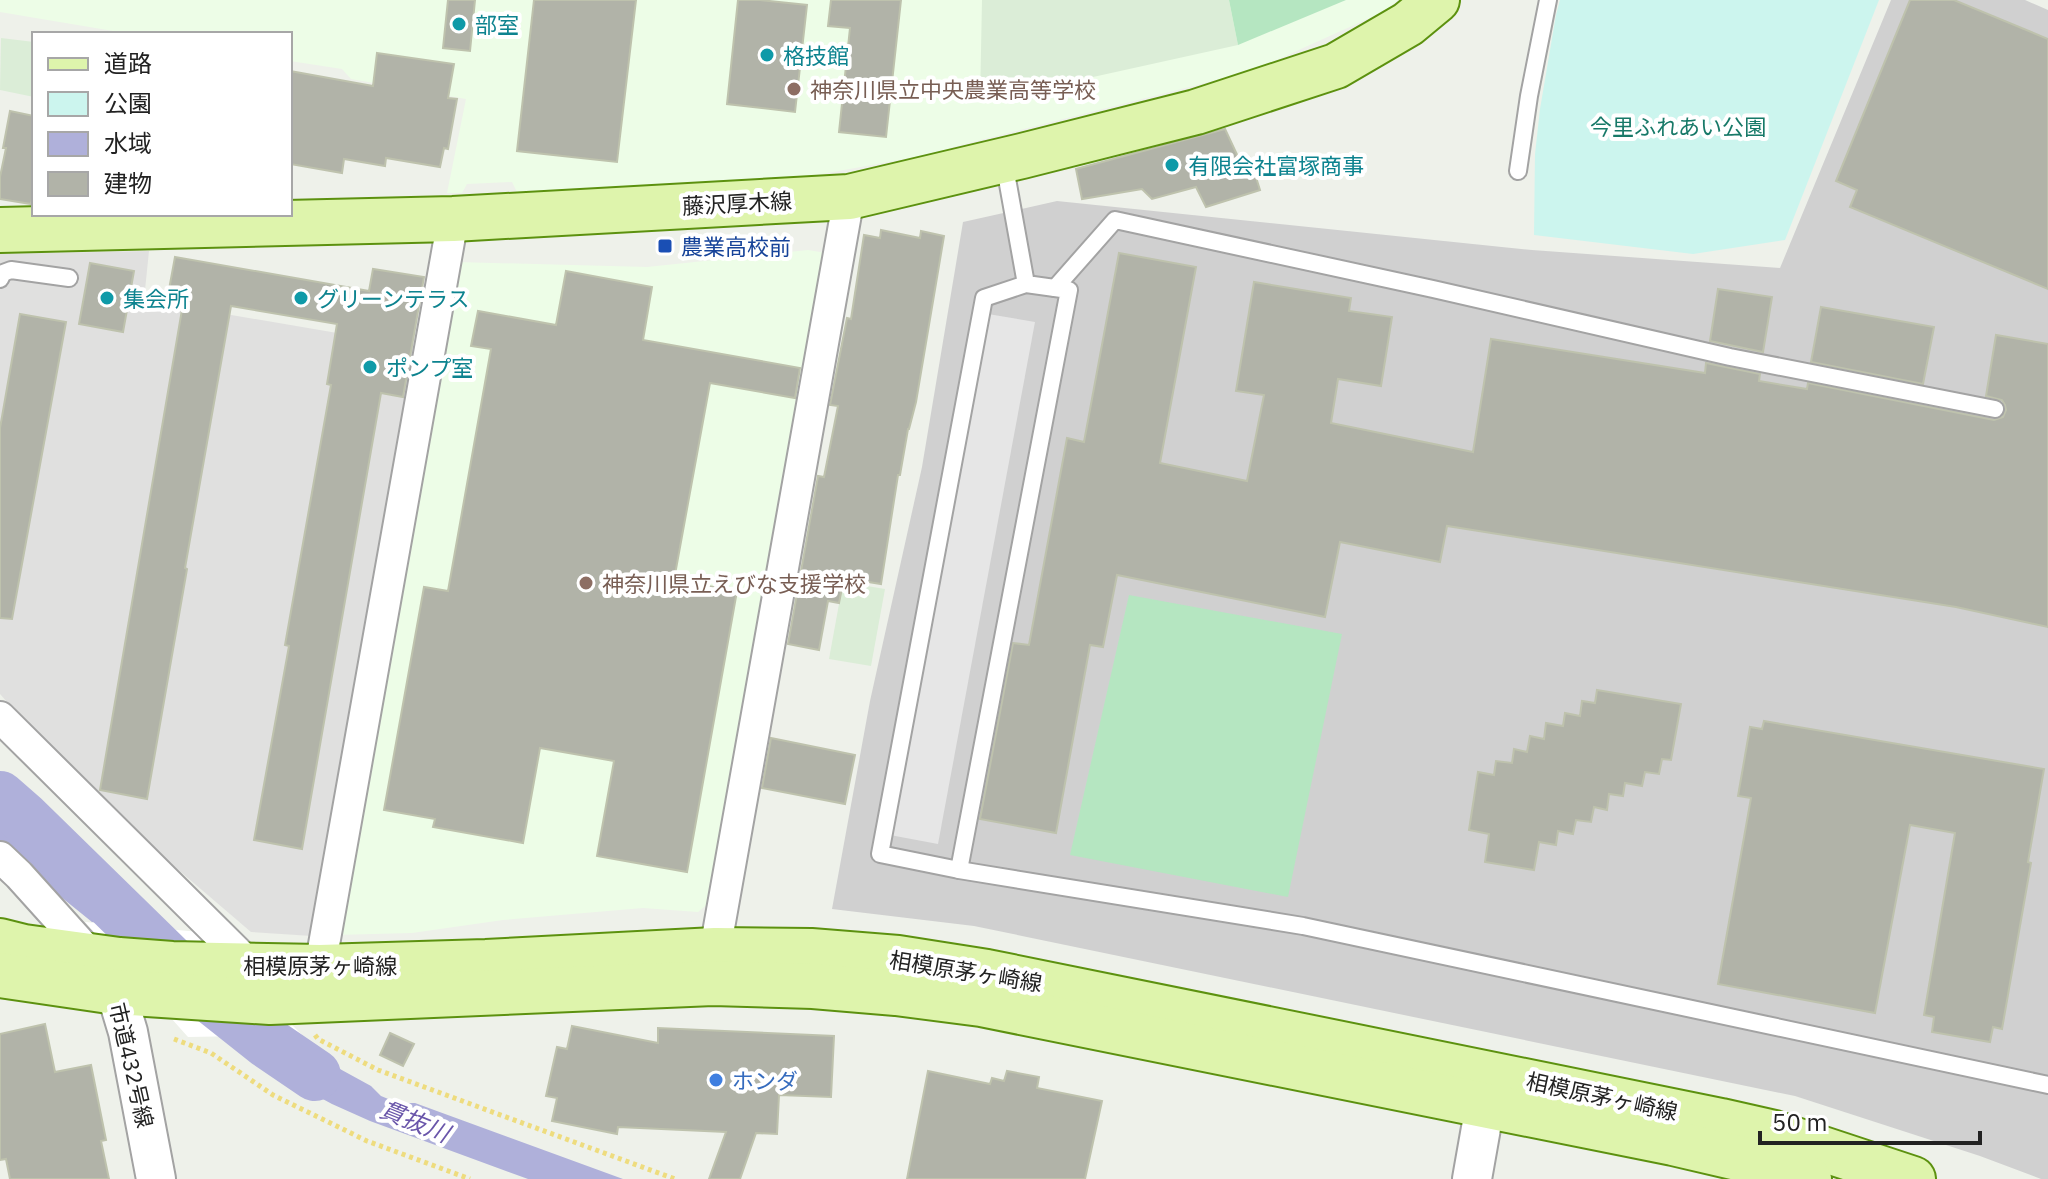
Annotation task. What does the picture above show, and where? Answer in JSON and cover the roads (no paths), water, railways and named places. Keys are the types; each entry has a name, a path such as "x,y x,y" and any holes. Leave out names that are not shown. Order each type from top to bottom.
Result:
{"main road":[{"name":"藤沢厚木線","path":"0,230 45,222 453,219 849,197 1196,112 1336,66 1408,24 1437,0"},
{"name":"相模原茅ヶ崎線","path":"0,941 119,976"},
{"name":"相模原茅ヶ崎線","path":"261,984 320,967 715,950 811,951 913,960 1018,978 1488,1089 1809,1179"},
{"name":"相模原茅ヶ崎線","path":"0,975 119,976 261,984 713,983 813,986 896,993 981,1004 1488,1089 1774,1133 1913,1179"}],"street":[{"path":"715,950 849,197"},
{"path":"320,967 453,219"},
{"path":"0,717 261,984"},
{"path":"0,857 119,976"},
{"name":"市道432号線","path":"119,976 156,1179"},
{"path":"1472,1179 1488,1089"}],"lane":[{"path":"1518,171 1548,0"},
{"path":"1004,161 1026,284"},
{"path":"1055,288 1115,220 1730,357 1995,409"},
{"path":"0,279 3,273 11,270 69,278"},
{"path":"959,870 1069,290 1026,284 984,298 880,854 959,870 1303,926 2048,1085"}],"water":[{"path":"0,783 118,896 159,928 92,922 40,880 0,842"},
{"name":"貫抜川","path":"287,1035 371,1086 381,1096 398,1103 415,1103 623,1179 528,1179 332,1104 238,1049 224,1036"}],"waterway":[{"path":"0,797 196,986 268,1043 315,1075"}],"place":[{"name":"部室","path":"459,24"},
{"name":"格技館","path":"767,55"},
{"name":"神奈川県立中央農業高等学校","path":"794,89"},
{"name":"有限会社富塚商事","path":"1172,165"},
{"name":"農業高校前","path":"665,246"},
{"name":"集会所","path":"107,298"},
{"name":"グリーンテラス","path":"301,298"},
{"name":"ポンプ室","path":"370,367"},
{"name":"神奈川県立えびな支援学校","path":"586,583"},
{"name":"ホンダ","path":"716,1080"}],"park label":[{"name":"今里ふれあい公園","path":"1678,126"}]}
